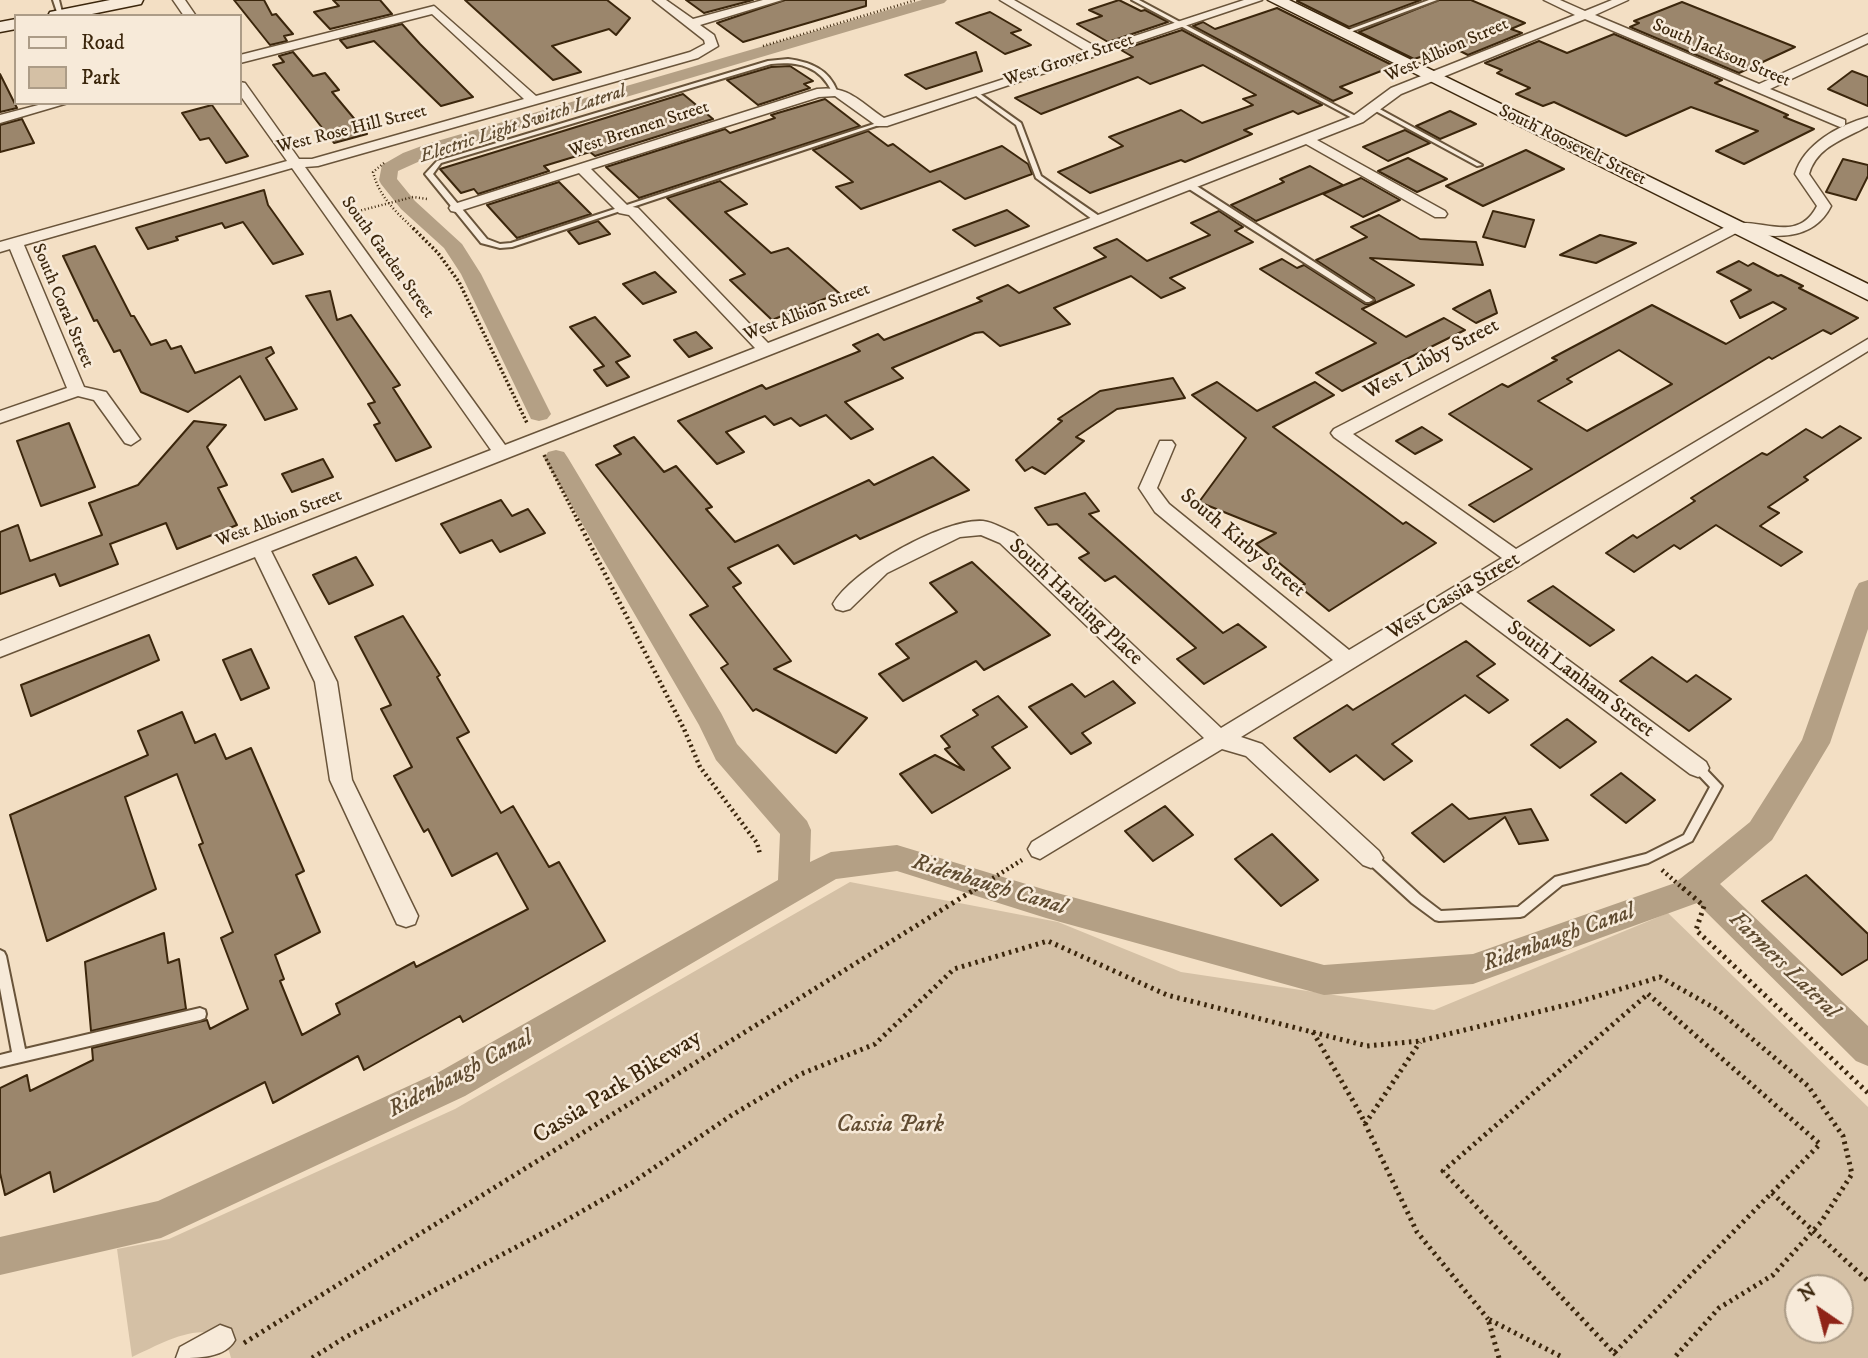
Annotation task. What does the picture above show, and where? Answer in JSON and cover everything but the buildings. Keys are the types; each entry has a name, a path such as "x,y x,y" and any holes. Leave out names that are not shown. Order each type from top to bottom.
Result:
{"street":[{"path":"58,10 135,0"},
{"path":"659,0 690,24 776,0"},
{"path":"1006,0 1096,52"},
{"name":"West Grover Street","path":"882,122 1256,0"},
{"name":"South Roosevelt Street","path":"1276,0 1868,293"},
{"name":"South Jackson Street","path":"1550,0 1759,89 1864,138"},
{"name":"West Albion Street","path":"0,649 1358,119 1396,91 1622,0"},
{"path":"242,58 434,10 534,101"},
{"name":"West Rose Hill Street","path":"8,245 295,163 313,163 534,101 694,54 712,46 710,38 690,24"},
{"path":"1759,89 1868,38"},
{"name":"South Garden Street","path":"242,89 502,453"},
{"path":"834,91 845,95 882,122"},
{"name":"West Brennen Street","path":"456,208 817,93 834,91"},
{"path":"0,119 54,105"},
{"path":"1735,227 1764,233 1791,231 1815,221 1822,214 1824,206 1802,174 1807,157 1843,129 1868,121"},
{"path":"1306,139 1440,214"},
{"path":"582,168 624,210 633,211 766,350"},
{"name":"West Libby Street","path":"1516,559 1340,433 1735,227"},
{"name":"South Coral Street","path":"8,245 77,391 100,396 131,439"},
{"name":"West Cassia Street","path":"1040,849 1868,344"},
{"path":"0,416 77,391"},
{"name":"South Kirby Street","path":"1166,445 1149,488 1162,508 1348,661"},
{"name":"South Harding Place","path":"844,604 880,568 956,531 983,528 1007,538 1219,738"},
{"path":"260,547 326,682 333,703 336,756 341,780 406,916"},
{"name":"South Lanham Street","path":"1462,592 1698,768"},
{"path":"1219,738 1254,750 1371,858"},
{"path":"191,1358 220,1340"}],"lane":[{"path":"1135,0 1358,119"},
{"path":"1343,33 1434,0"},
{"path":"834,91 830,80 804,62 780,60 439,162 430,170 430,178 484,241 500,246 522,243 624,210 882,122"},
{"path":"974,92 1019,124 1038,177 1099,220"},
{"path":"1374,108 1479,165"},
{"path":"1189,185 1369,300"},
{"path":"1371,858 1439,916 1520,912 1559,881 1647,858 1688,838 1716,786 1698,768"},
{"path":"0,956 20,1056"},
{"path":"0,1061 200,1014"}],"path":[{"path":"334,218 413,197"},
{"path":"536,440 701,767 757,843 760,854"},
{"name":"Cassia Park Bikeway","path":"220,1340 230,1352 1040,849"},
{"path":"1658,867 1704,906 1696,930 1868,1093"},
{"path":"312,1358 344,1338 590,1207 800,1074 875,1044 954,969 1048,942 1167,995 1367,1046 1420,1041 1578,1002 1660,977 1718,1010 1808,1086 1843,1136 1852,1174 1813,1231 1773,1275 1719,1308 1674,1358"},
{"path":"1648,994 1820,1144 1617,1355 1443,1171 1648,994"},
{"path":"1313,1032 1365,1124 1417,1232 1488,1319 1499,1358"},
{"path":"1365,1124 1420,1041"},
{"path":"1772,1193 1868,1281"},
{"path":"1488,1319 1564,1358"}],"green space":[{"name":"Cassia Park","path":"850,882 1058,922 1181,972 1434,1010 1668,913 1868,1107 1868,1358 231,1358 225,1343 215,1335 202,1332 172,1339 132,1357 117,1249 169,1239 455,1109"}],"waterway":[{"name":"Electric Light Switch Lateral","path":"539,414 471,274 452,244 408,205 388,180 389,169 409,157 433,148 939,0"},
{"name":"Electric Light Switch Lateral","path":"556,458 711,721 726,752 796,830 793,888"},
{"name":"Ridenbaugh Canal","path":"1698,883 1761,831 1815,743 1868,590"},
{"name":"Ridenbaugh Canal","path":"793,888 831,866 897,858 1046,904 1324,980 1473,969 1686,893 1698,883"},
{"name":"Farmers Lateral","path":"1698,883 1868,1049"},
{"name":"Ridenbaugh Canal","path":"0,1256 161,1219 452,1084 793,888"}]}
